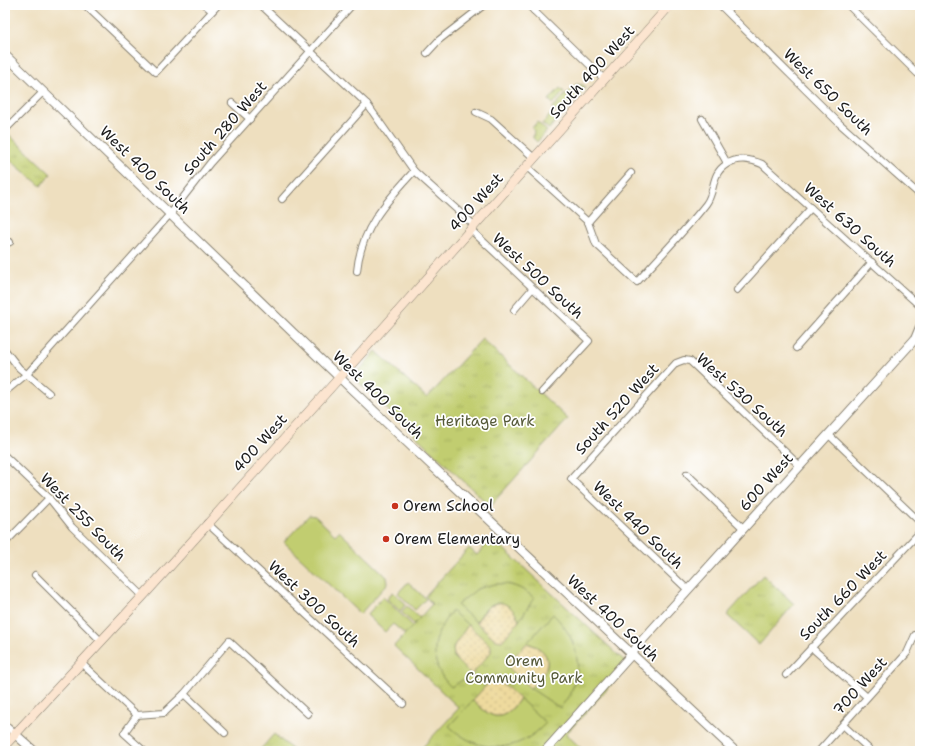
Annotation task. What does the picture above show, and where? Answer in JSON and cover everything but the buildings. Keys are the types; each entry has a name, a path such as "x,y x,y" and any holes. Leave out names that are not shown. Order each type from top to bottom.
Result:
{"main road":[{"name":"South 400 West","path":"534,158 670,5"},
{"name":"400 West","path":"5,745 143,596 534,158"}],"street":[{"path":"84,5 156,72 218,5"},
{"path":"205,5 212,11"},
{"name":"West 500 South","path":"261,5 367,104 414,172 472,227 532,289 589,341 542,392"},
{"name":"South 280 West","path":"5,392 28,373 171,213 210,163 352,5"},
{"path":"427,53 439,40 484,5"},
{"path":"528,5 604,79"},
{"path":"534,11 540,5"},
{"name":"West 650 South","path":"720,5 840,124 920,195"},
{"path":"848,5 920,76"},
{"name":"West 400 South","path":"5,55 340,377 735,751"},
{"path":"5,130 43,92"},
{"path":"232,103 250,119"},
{"path":"282,199 367,104"},
{"path":"476,112 491,119 534,158"},
{"path":"527,167 588,222 596,244 636,282 708,202 713,182 719,171 727,163 702,118"},
{"name":"West 630 South","path":"727,163 745,159 762,164 920,306"},
{"path":"357,271 359,252 374,219 387,200 414,172"},
{"path":"588,222 631,173"},
{"path":"737,290 811,208"},
{"path":"796,348 872,262"},
{"path":"514,310 532,289"},
{"name":"600 West","path":"545,751 632,655 638,645 743,528 915,339 920,327"},
{"path":"5,350 19,368 28,373 49,393"},
{"name":"West 530 South","path":"684,360 690,361 800,466"},
{"name":"South 520 West","path":"572,479 676,363 684,360"},
{"path":"828,435 920,522"},
{"name":"West 255 South","path":"5,456 49,498 72,527 143,596"},
{"path":"687,474 743,528"},
{"name":"West 440 South","path":"572,479 688,590"},
{"path":"5,544 49,498"},
{"name":"West 300 South","path":"207,523 403,704"},
{"name":"South 660 West","path":"786,675 920,532"},
{"path":"35,575 101,641"},
{"name":"700 West","path":"818,751 908,653 915,635"},
{"path":"80,663 137,715 164,713 184,694 229,641 308,714"},
{"path":"811,647 867,697"},
{"path":"184,694 225,733"},
{"path":"137,715 124,733 144,751"},
{"path":"5,725 34,751"},
{"path":"843,725 871,751"}],"green space":[{"path":"576,84 583,85 585,88 561,116 552,108"},
{"path":"560,88 564,92 553,104 549,100"},
{"path":"552,113 558,118 549,129 542,124"},
{"path":"537,122 547,131 537,142 533,138 534,130 532,128"},
{"path":"7,133 51,174 41,186 5,156 5,136"},
{"name":"Heritage Park","path":"482,339 568,419 490,506 353,377 376,351 427,398"},
{"path":"309,515 315,516 335,535 339,531 387,577 388,583 360,614 284,542"},
{"name":"Orem Community Park","path":"492,538 629,665 566,734 584,751 419,751 459,708 394,646 432,604 425,596 469,548 477,555"},
{"path":"763,575 794,604 759,645 727,615"},
{"path":"408,582 426,599 415,610 398,593"},
{"path":"495,584 516,586 534,598 519,621 511,608 502,603 493,604 488,607 476,622 457,605 477,589"},
{"path":"393,592 406,604 400,611 387,599"},
{"path":"383,597 413,626 405,634 393,624 385,632 367,615"},
{"path":"407,606 420,618 414,624 401,612"},
{"path":"452,611 468,625 453,647 454,658 471,675 451,687 443,678 438,669 435,659 435,649 440,629"},
{"path":"553,614 570,636 575,648 577,660 577,672 574,684 569,696 560,708 530,688 542,675 546,669 547,663 543,652 537,647 527,643"},
{"path":"520,699 546,723 523,741 498,747 486,746 473,742 449,726 473,700 486,712 497,716 508,712"},
{"path":"274,734 294,751 259,751"}],"sand":[{"path":"500,602 507,604 512,608 519,621 502,641 496,640 476,622 488,607"},
{"path":"468,625 491,646 491,652 471,675 454,657 453,652 456,640"},
{"path":"527,643 537,647 543,652 547,663 546,669 542,675 530,688 509,668 509,661"},
{"path":"492,679 499,680 520,699 508,712 502,715 492,715 473,700"}],"place":[{"name":"Orem School","path":"395,506"},
{"name":"Orem Elementary","path":"386,539"}]}
